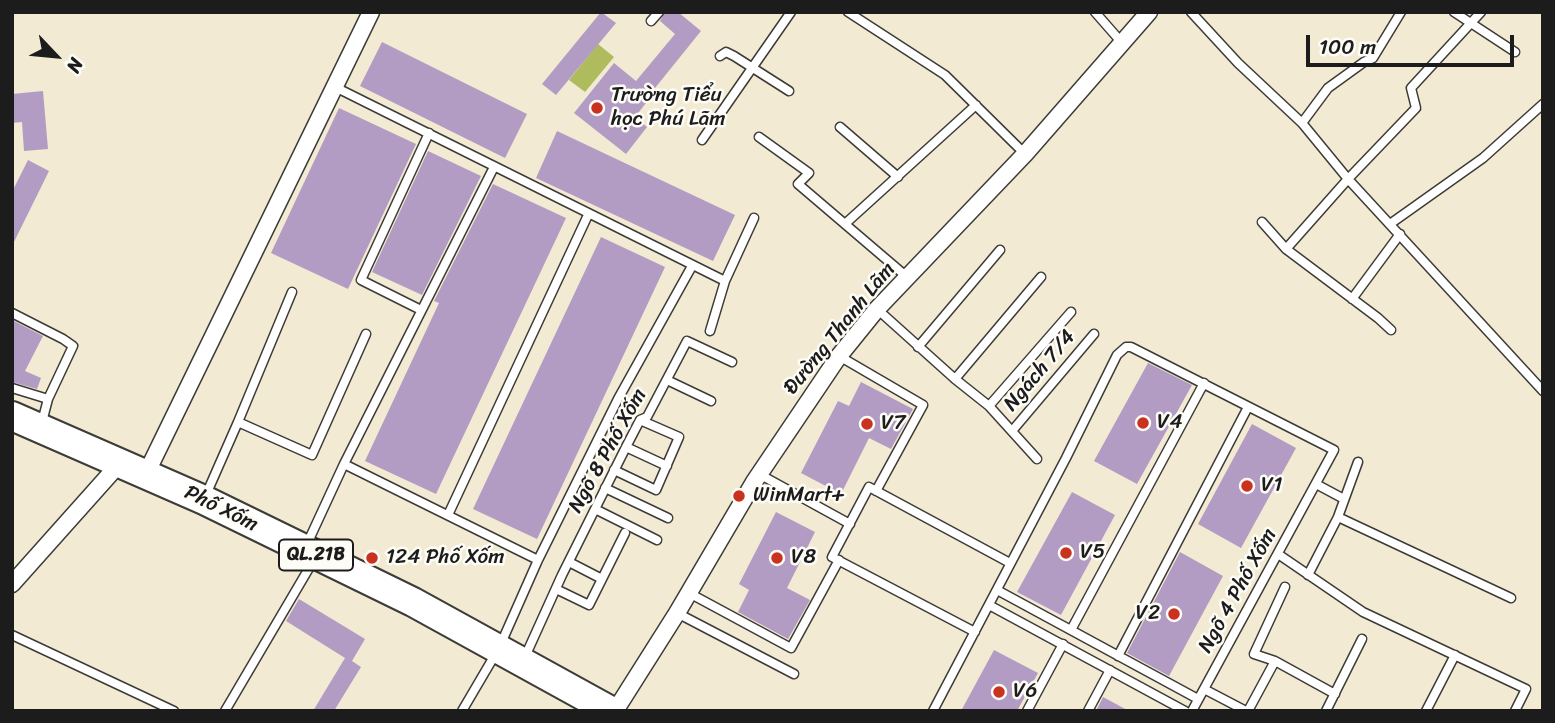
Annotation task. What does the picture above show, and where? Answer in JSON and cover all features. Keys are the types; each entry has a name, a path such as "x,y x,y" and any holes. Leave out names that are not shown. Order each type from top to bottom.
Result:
{"highway":[{"name":"Phố Xốm","path":"12,416 204,500 413,602 613,711"}],"street":[{"path":"146,474 371,12"},
{"name":"Đường Thanh Lãm","path":"613,711 677,613 759,474 839,356 877,309 1025,154 1149,12"},
{"path":"12,584 121,463"}],"lane":[{"path":"651,21 659,12"},
{"path":"702,140 791,12"},
{"path":"848,12 945,75 1025,154"},
{"path":"1095,12 1123,44"},
{"path":"1191,12 1238,63 1302,122 1348,179 1543,391"},
{"path":"1302,122 1328,89 1373,58 1401,12"},
{"path":"1454,12 1515,52"},
{"path":"1286,249 1416,108 1411,88 1481,12"},
{"path":"720,56 726,52 789,91"},
{"path":"333,86 725,282"},
{"path":"1390,224 1483,158 1543,104"},
{"path":"846,223 976,105"},
{"path":"840,127 898,177"},
{"path":"421,310 361,281 429,133"},
{"path":"759,137 809,173 798,184 907,277"},
{"path":"225,711 310,553 344,464 494,167"},
{"path":"447,515 588,215"},
{"path":"710,331 725,282 754,218"},
{"path":"1262,222 1286,249 1391,330"},
{"path":"1352,299 1400,234"},
{"path":"918,346 1000,250"},
{"path":"462,711 511,655 538,560 618,399 692,266"},
{"path":"955,379 1041,277"},
{"path":"204,500 292,292"},
{"path":"877,309 989,406 1037,459"},
{"path":"12,313 73,346 48,399 41,429"},
{"path":"989,406 1071,313"},
{"path":"238,422 312,455 366,334"},
{"name":"Ngách 7/4","path":"1012,431 1094,334"},
{"name":"Ngõ 8 Phố Xốm","path":"511,655 556,589 640,420 647,417 687,341 732,362"},
{"path":"933,711 1121,350 1126,347 1136,348 1248,407 1118,656"},
{"path":"839,356 923,405 876,491"},
{"path":"667,380 711,401"},
{"path":"1071,630 1204,383"},
{"path":"12,387 48,399"},
{"name":"Ngõ 4 Phố Xốm","path":"1192,711 1334,450 1248,407"},
{"path":"614,470 656,490 679,436 640,420"},
{"path":"626,447 667,466"},
{"path":"1308,575 1338,517 1358,462"},
{"path":"344,464 538,560"},
{"path":"759,474 850,524"},
{"path":"1316,484 1344,499"},
{"path":"975,632 832,557 869,487 1010,563"},
{"path":"606,488 668,518"},
{"path":"595,509 657,540"},
{"path":"1338,517 1511,598"},
{"path":"556,589 589,605 625,533"},
{"path":"1278,554 1363,612 1526,690 1515,711"},
{"path":"689,593 791,648 839,560"},
{"path":"569,562 602,579"},
{"path":"1285,587 1254,654 1275,661 1335,694"},
{"path":"997,590 1198,699"},
{"path":"989,605 1185,711"},
{"path":"677,613 794,674"},
{"path":"12,635 174,711"},
{"path":"1326,711 1362,639"},
{"path":"1027,711 1063,644"},
{"path":"1426,711 1455,655"},
{"path":"1203,689 1247,711 1275,661"},
{"path":"1088,711 1110,670"}],"green space":[{"path":"598,44 614,57 585,92 569,80"}],"building":[{"path":"601,12 616,23 556,95 542,84"},
{"path":"665,12 678,12 701,31 635,117 647,127 626,154 574,113 614,63 636,81 675,34 660,21"},
{"path":"382,42 527,114 505,158 360,86"},
{"path":"43,91 48,149 24,151 22,122 12,123 12,94"},
{"path":"339,108 416,144 348,289 271,253"},
{"path":"557,131 735,215 713,261 536,178"},
{"path":"428,151 481,176 422,295 372,272"},
{"path":"28,160 49,171 12,246 12,192"},
{"path":"493,184 566,218 436,494 365,461 439,303 434,301"},
{"path":"601,237 665,267 537,539 473,509"},
{"path":"12,320 43,336 25,371 41,378 37,389 12,382"},
{"name":"V4","path":"1148,363 1192,385 1137,484 1094,461"},
{"name":"V7","path":"861,382 913,409 891,449 869,438 841,494 801,473 838,401 849,406"},
{"name":"V1","path":"1252,424 1296,448 1241,548 1198,524"},
{"name":"V5","path":"1072,492 1115,515 1061,615 1017,592"},
{"name":"V8","path":"776,512 815,532 787,588 810,600 788,639 738,612 749,590 739,584"},
{"name":"V2","path":"1180,552 1223,576 1169,676 1127,653"},
{"path":"299,599 365,639 352,661 361,667 334,711 313,711 345,658 286,621"},
{"name":"V6","path":"994,650 1038,673 1017,711 961,711"},
{"path":"1103,697 1129,711 1096,711"}],"place":[{"name":"Trường Tiểu học Phú Lãm","path":"597,108"},
{"name":"V4","path":"1143,423"},
{"name":"V7","path":"867,424"},
{"name":"V1","path":"1247,486"},
{"name":"WinMart+","path":"739,496"},
{"name":"V5","path":"1066,553"},
{"name":"124 Phố Xốm","path":"372,558"},
{"name":"V8","path":"777,558"},
{"name":"V2","path":"1174,614"},
{"name":"V6","path":"999,692"}]}
